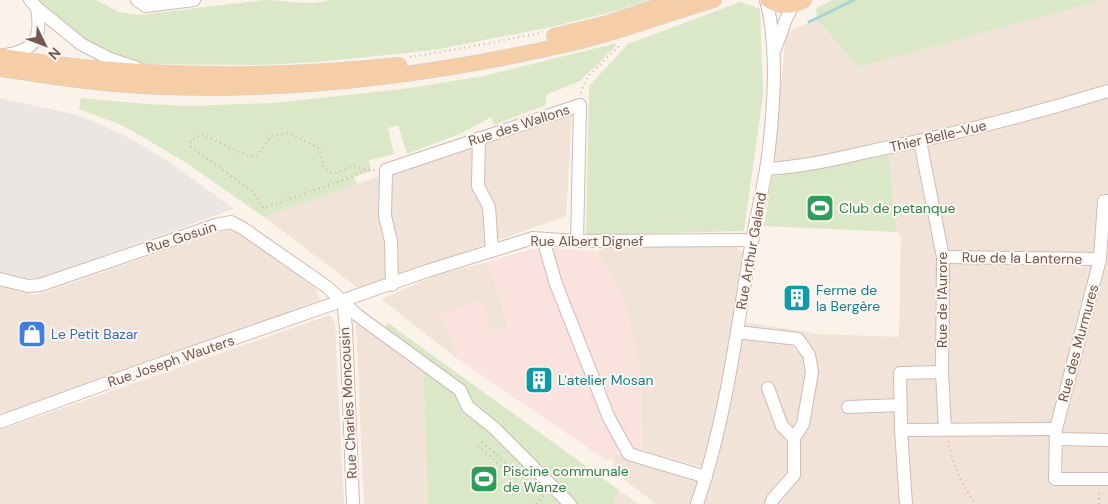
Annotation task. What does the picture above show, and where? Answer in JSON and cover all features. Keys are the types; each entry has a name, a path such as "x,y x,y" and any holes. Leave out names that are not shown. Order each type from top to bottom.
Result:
{"main road":[{"path":"0,56 100,70 154,73 248,75 332,72 412,64 492,50 604,24 677,0"},
{"path":"0,69 100,82 161,87 332,83 413,74 493,60 606,34 714,0"},
{"path":"766,0 779,5 799,2"}],"street":[{"path":"137,0 145,6 194,0"},
{"path":"766,0 774,52"},
{"path":"774,52 786,19 799,2"},
{"path":"34,4 81,44 110,59 154,73"},
{"path":"0,56 19,53 30,45 38,34 39,24 34,4"},
{"name":"Rue Arthur Galand","path":"697,504 706,477 724,404 766,169 773,118 774,52"},
{"name":"Thier Belle-Vue","path":"766,169 791,168 920,142 1108,91"},
{"name":"Rue des Wallons","path":"386,170 580,105 578,241"},
{"path":"479,138 478,186 489,207 492,251"},
{"name":"Rue de l'Aurore","path":"920,142 944,257 942,372 945,429"},
{"path":"386,170 385,216 391,241 392,285"},
{"name":"Rue des Murmures","path":"1108,201 1104,201 1100,259 1056,434 1055,479 1108,479"},
{"name":"Rue Gosuin","path":"0,278 28,286 40,285 216,224 231,222 252,234 327,287 343,302"},
{"name":"Rue Albert Dignef","path":"343,302 427,271 533,238 578,241 752,240"},
{"path":"543,238 556,284 609,418 629,454 706,477"},
{"name":"Rue de la Lanterne","path":"944,257 1100,259"},
{"path":"343,302 357,315 460,390 468,406 493,427 570,504"},
{"name":"Rue Joseph Wauters","path":"0,422 140,371 343,302"},
{"name":"Rue Charles Moncousin","path":"343,302 346,328 353,504"},
{"path":"737,332 798,339 809,355 812,372 811,381 803,424 794,438 794,475 773,499 771,504"},
{"path":"906,504 901,430 900,373 942,372"},
{"path":"768,388 782,426 794,438"},
{"path":"848,407 900,406"},
{"path":"901,430 945,429 1056,434 1108,440"}],"path":[{"path":"402,58 544,32"},
{"path":"580,105 581,90 588,76 625,39"},
{"path":"366,170 349,178 263,208 253,192 192,147 190,140 202,134 250,156 258,155 271,136 288,133 319,148 324,168 332,174 354,166 366,170 386,170"},
{"path":"945,429 954,461 967,492 976,504"},
{"path":"482,442 515,471 525,460"},
{"path":"478,446 514,477"}],"shaded area":[{"path":"1108,0 1108,504 656,504 614,472 613,452 698,481 703,467 643,451 641,379 625,301 597,251 613,245 730,243 743,253 732,320 819,334 899,337 901,238 897,232 888,153 772,177 786,32 817,20 859,67"},
{"path":"0,98 77,115 122,134 168,161 234,209 41,278 26,278 0,272"},
{"path":"572,111 566,216 359,289 264,217 447,152"},
{"path":"228,229 240,233 314,285 320,300 61,395 0,414 0,286 36,295"},
{"path":"550,248 597,251 625,301 641,379 643,451 613,452 613,459 606,460 455,357 458,354 441,315 481,299 492,334 509,326 488,262 533,249"},
{"path":"488,262 509,327 493,334 441,315 458,355 455,357 381,299 437,275"},
{"path":"330,315 335,323 344,504 0,504 0,430"},
{"path":"361,324 423,368 428,504 364,504 356,325"},
{"path":"619,490 638,504 613,504"}],"green space":[{"path":"37,0 96,0 119,12 139,15 264,0 313,3 329,0 650,0 551,27 434,50 319,62 259,65 140,64 83,42"},
{"path":"832,0 1103,0 859,67 817,20 816,8"},
{"path":"740,2 760,9 763,95 744,231 586,235 589,86 628,44"},
{"path":"617,43 580,81 546,95 546,105 494,125 491,117 462,133 407,154 398,125 388,128 394,154 369,160 371,171 354,177 357,184 264,217 188,164 124,126 79,109 81,98 189,106 273,103 403,89 484,76"},
{"path":"888,153 897,232 764,226 772,177"},
{"path":"388,323 619,490 613,504 428,504 423,368 379,337"}],"waterway":[{"path":"809,22 854,0"}],"place":[{"name":"Club de petanque","path":"820,208"},
{"name":"Ferme de la Bergère","path":"797,298"},
{"name":"Le Petit Bazar","path":"32,334"},
{"name":"L'atelier Mosan","path":"539,380"},
{"name":"Piscine communale de Wanze","path":"484,479"}]}
